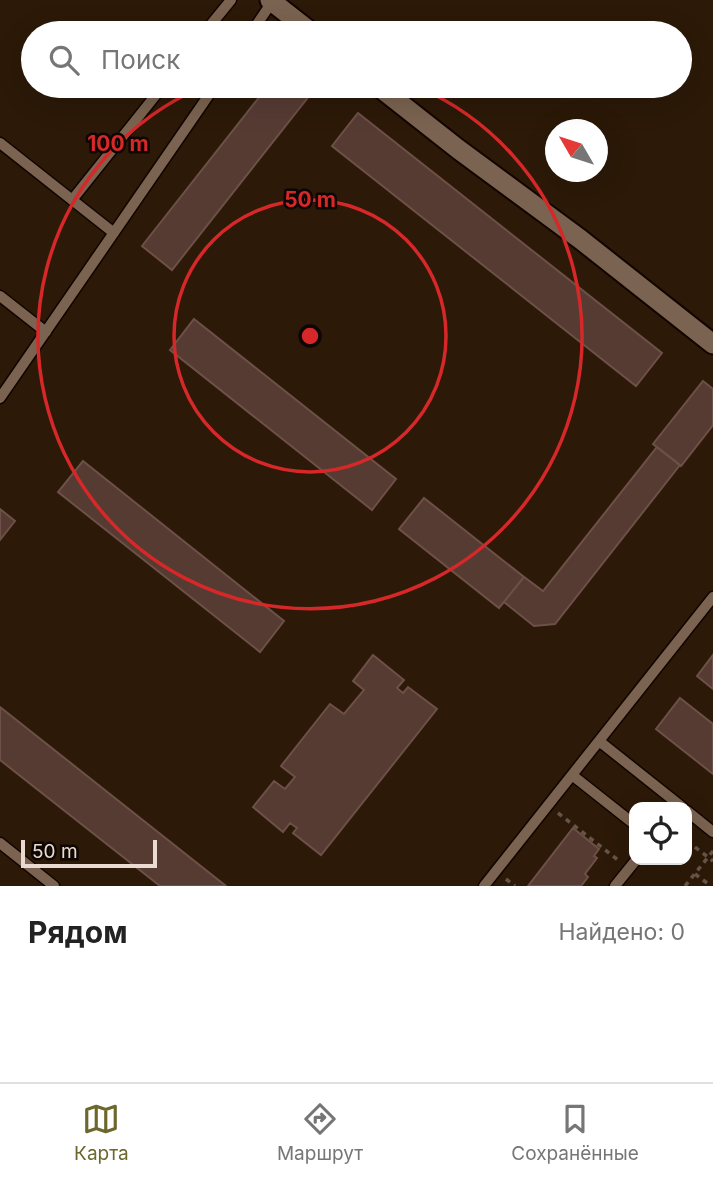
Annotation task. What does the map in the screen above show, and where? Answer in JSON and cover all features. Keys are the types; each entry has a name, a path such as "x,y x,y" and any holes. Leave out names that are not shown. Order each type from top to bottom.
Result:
{"street":[{"path":"271,1 297,21"},
{"path":"393,98 580,239 713,344"}],"lane":[{"path":"214,21 231,0"},
{"path":"258,21 271,1"},
{"path":"72,200 153,98"},
{"path":"0,398 207,98"},
{"path":"0,143 114,233"},
{"path":"0,296 46,332"},
{"path":"484,886 713,597"},
{"path":"599,741 674,802"},
{"path":"572,775 629,820"},
{"path":"692,816 713,832"},
{"path":"0,843 54,886"},
{"path":"615,886 632,865"}],"path":[{"path":"548,805 629,869"},
{"path":"692,845 713,862"},
{"path":"685,886 713,851"},
{"path":"695,874 707,885"}],"building":[{"path":"259,98 308,98 172,270 142,246"},
{"path":"358,113 662,353 636,386 332,146"},
{"path":"194,319 396,479 372,510 170,350"},
{"path":"703,381 713,389 713,425 681,466 653,444"},
{"path":"657,447 680,465 555,624 534,626 504,602 524,577 543,591"},
{"path":"83,461 284,621 260,652 58,492"},
{"path":"424,498 524,577 499,608 399,529"},
{"path":"0,509 15,521 0,540"},
{"path":"373,655 404,680 397,688 403,693 408,687 437,709 321,855 293,833 297,828 290,823 283,832 253,807 274,781 285,789 295,777 281,766 330,704 344,714 364,690 353,681"},
{"path":"713,655 713,689 697,676"},
{"path":"680,698 713,724 713,774 656,729"},
{"path":"0,707 226,886 160,886 0,760"},
{"path":"573,828 599,849 594,856 597,858 585,874 588,877 581,886 528,886"}]}
